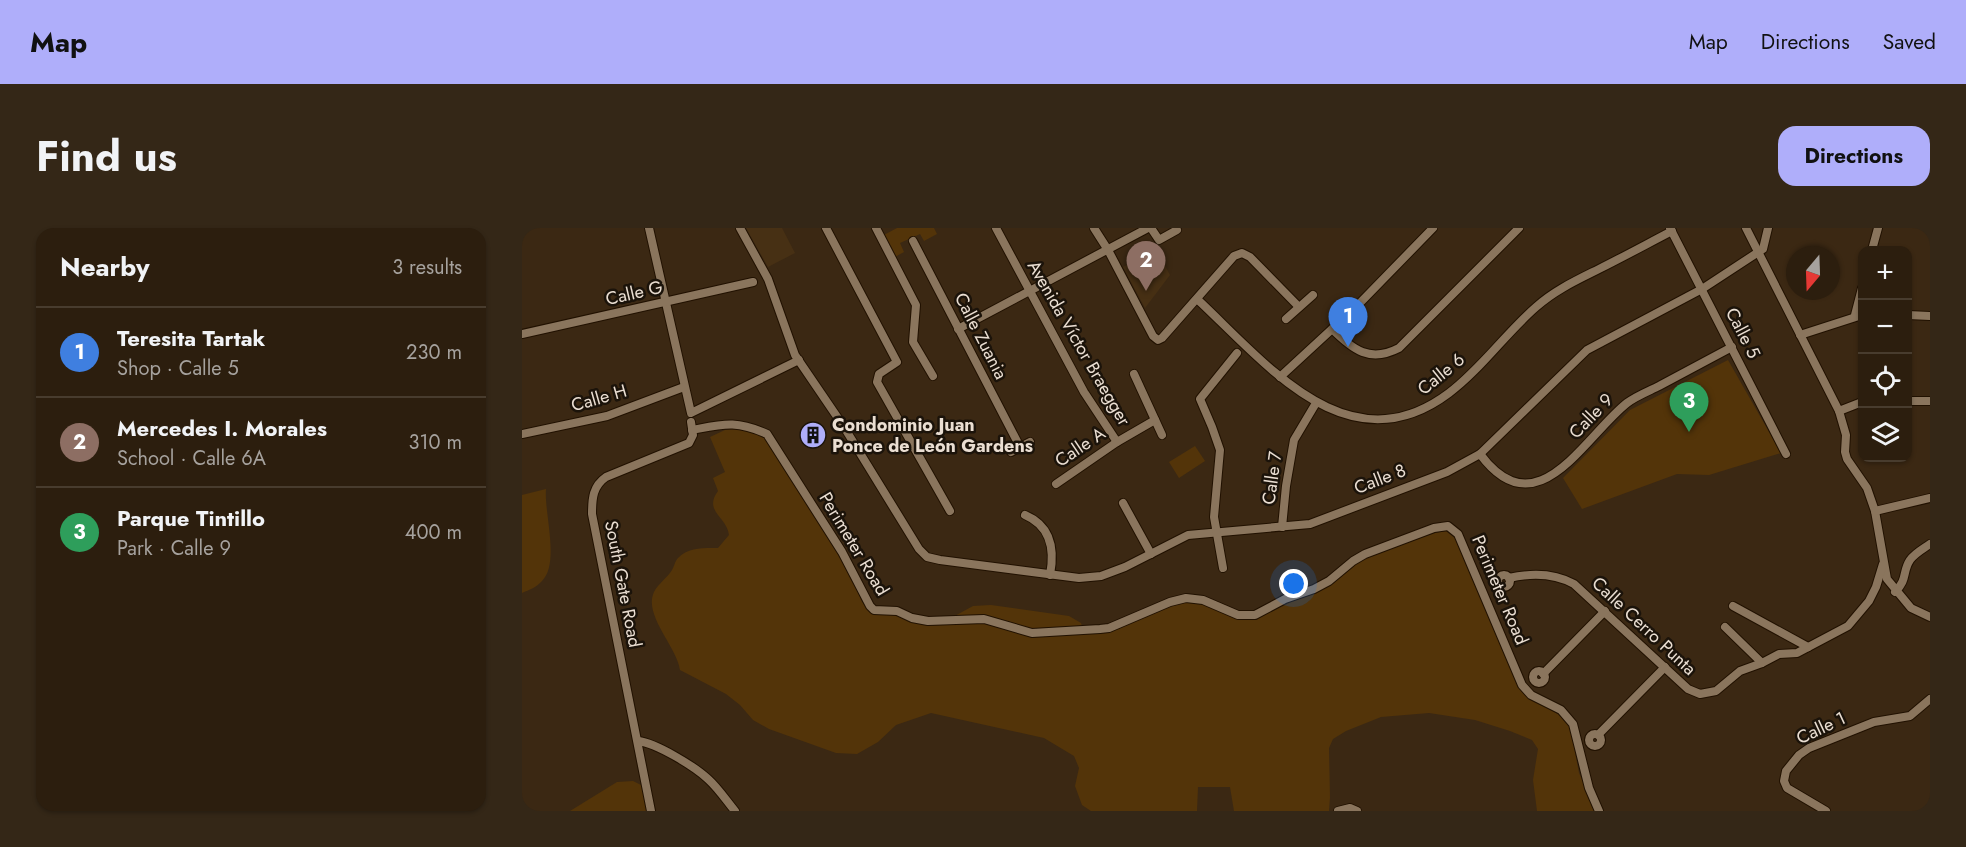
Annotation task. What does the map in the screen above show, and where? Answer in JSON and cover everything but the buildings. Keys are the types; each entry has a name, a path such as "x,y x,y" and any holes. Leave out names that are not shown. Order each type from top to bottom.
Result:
{"street":[{"path":"649,228 691,422 799,360 795,355 768,279 740,228"},
{"path":"826,228 897,362 879,374 877,382 950,511"},
{"path":"876,228 916,305 914,342 933,376"},
{"name":"Avenida Víctor Braegger","path":"996,228 1084,392 1117,442"},
{"path":"1094,228 1153,336 1158,340 1234,256 1242,253 1250,257 1299,308"},
{"path":"958,328 1149,228 1159,240 1177,230"},
{"path":"1280,377 1332,329 1433,228"},
{"path":"1332,329 1362,352 1377,356 1399,348 1518,228"},
{"path":"1746,228 1839,411 1846,435 1847,459 1867,488 1875,510 1887,579 1895,592 1911,608 1930,617"},
{"path":"1757,252 1763,249 1768,228"},
{"path":"1873,246 1878,228"},
{"name":"Calle 5","path":"1671,230 1786,454"},
{"name":"Calle 6","path":"1197,298 1280,377 1316,403 1344,416 1371,420 1397,418 1430,406 1451,392 1536,307 1557,291 1671,230"},
{"name":"Calle Zuania","path":"913,241 958,328 1015,450 1030,442"},
{"name":"Calle 8","path":"799,360 844,427 919,549 927,556 940,560 1050,575 1079,578 1101,576 1151,555 1188,535 1310,524 1447,472 1480,454 1587,350 1702,288 1757,252"},
{"name":"Calle G","path":"522,334 753,282"},
{"path":"1286,319 1313,296"},
{"path":"1800,335 1858,315"},
{"path":"1912,315 1930,316"},
{"name":"Calle 9","path":"1480,454 1493,470 1509,479 1530,483 1547,479 1564,467 1627,402 1732,347"},
{"path":"1223,568 1214,518 1220,461 1218,441 1200,399 1238,353"},
{"path":"1134,374 1162,435"},
{"name":"Calle H","path":"522,434 607,416 684,387"},
{"path":"1912,400 1930,401"},
{"name":"Calle 7","path":"1282,527 1294,441 1316,403"},
{"path":"1839,411 1858,404"},
{"name":"Calle A","path":"1056,484 1117,442 1155,420"},
{"name":"South Gate Road","path":"651,811 592,514 593,495 596,486 606,477 689,443 692,440 691,422"},
{"name":"Perimeter Road","path":"691,422 750,426 767,434 842,552 870,606 874,610 897,611 912,618 928,621 984,619 1043,634 1100,629 1109,628 1170,602 1186,598 1203,600 1238,615 1255,615 1285,599 1329,581 1365,554 1434,528 1448,526 1458,534 1522,685 1531,695 1561,710 1573,724 1589,788 1599,811"},
{"path":"1875,510 1930,498"},
{"path":"1123,503 1151,555"},
{"path":"1025,515 1035,519 1050,542 1053,557 1050,575"},
{"path":"1895,592 1904,583 1910,560 1930,544"},
{"name":"Calle Cerro Punta","path":"1509,578 1541,575 1565,580 1605,610 1688,689 1694,693 1705,694 1720,689 1740,671 1779,654 1797,653 1848,626 1869,601 1883,564"},
{"path":"1733,606 1808,647"},
{"path":"1543,674 1605,610"},
{"path":"1725,627 1762,663"},
{"path":"1598,735 1665,667"},
{"name":"Calle 1","path":"1826,811 1787,788 1784,781 1789,765 1809,748 1874,722 1910,716 1930,699"},
{"path":"638,741 669,754 701,774 735,811"},
{"path":"1338,811 1350,808 1357,811"}],"shaded area":[{"path":"746,228 782,228 795,253 768,267"},
{"path":"897,228 934,228 937,234 924,241 920,234 900,243 904,252 893,258 882,236"},
{"path":"1156,249 1170,275 1145,308 1123,267"},
{"path":"1728,360 1781,453 1709,475 1677,474 1582,509 1563,478 1630,410"},
{"path":"725,430 750,430 767,439 848,567 862,602 868,609 930,619 951,618 973,606 991,605 1069,616 1081,623 1084,633 1116,628 1187,600 1256,618 1318,592 1332,584 1364,558 1446,531 1456,539 1529,695 1565,719 1570,726 1579,773 1597,811 1537,811 1533,780 1538,749 1532,740 1475,720 1429,713 1381,717 1346,731 1333,739 1329,748 1329,811 1234,811 1230,787 1198,787 1197,811 1091,811 1082,805 1075,786 1079,768 1074,756 1044,738 931,713 896,725 878,742 857,754 836,753 769,729 753,720 726,694 680,670 678,661 653,611 654,592 682,554 697,549 718,548 729,535 713,504 718,491 713,478 725,472 710,437"},
{"path":"1195,446 1205,461 1179,478 1169,462"},
{"path":"546,489 550,562 542,581 522,593 522,495"},
{"path":"633,781 643,786 648,811 570,811 617,782"}],"place":[{"name":"Mercedes I. Morales","path":"1146,291"},
{"name":"Teresita Tartak","path":"1348,347"},
{"name":"Parque Tintillo","path":"1689,432"},
{"name":"Condominio Juan Ponce de León Gardens","path":"813,435"}]}
